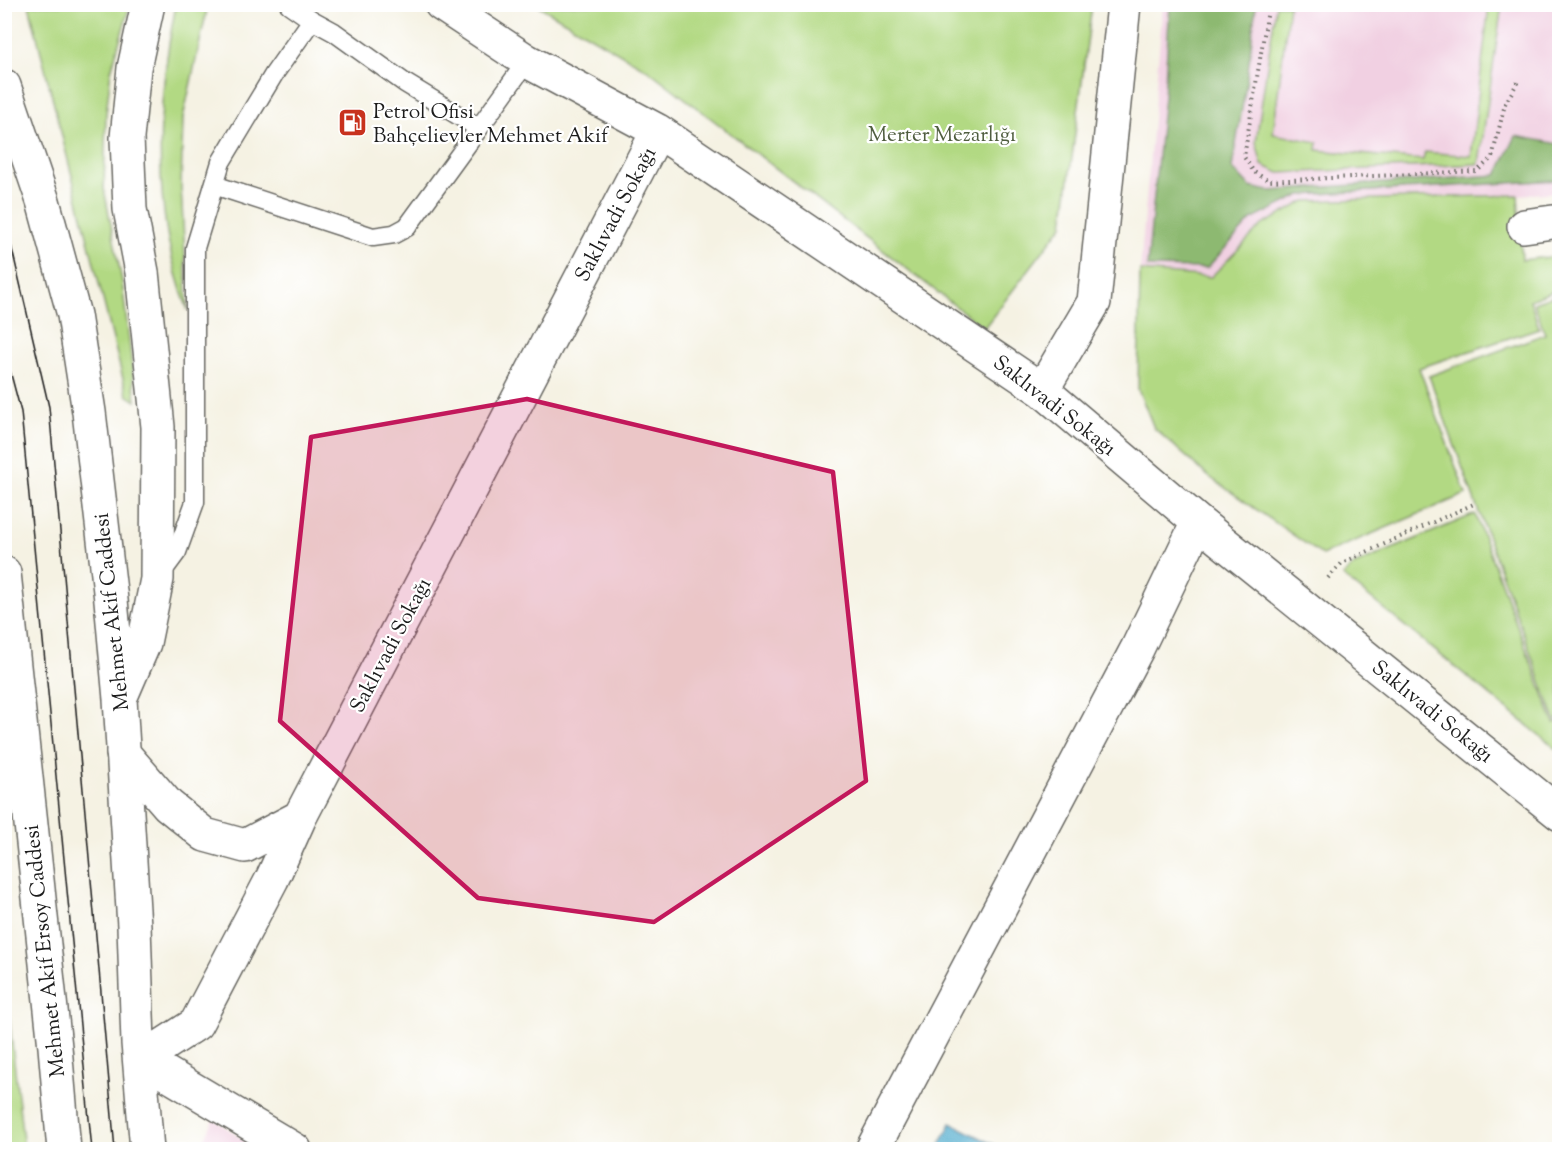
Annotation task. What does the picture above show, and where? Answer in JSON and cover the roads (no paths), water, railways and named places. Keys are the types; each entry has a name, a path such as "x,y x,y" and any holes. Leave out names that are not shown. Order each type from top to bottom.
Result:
{"street":[{"path":"120,699 144,643 157,579 158,427 142,272 130,209 127,138 134,68 148,4"},
{"path":"441,4 527,61 658,131"},
{"path":"1042,390 1094,302 1124,4"},
{"name":"Mehmet Akif Caddesi","path":"4,86 43,201 74,315 89,412 120,699 134,926 138,1043 147,1149"},
{"name":"Saklıvadi Sokağı","path":"295,1149 142,1059 196,1024 272,879 300,817 658,131 1042,390 1198,522 1560,814"},
{"path":"1524,226 1560,221"},
{"path":"872,1149 1137,649 1198,522"},
{"name":"Mehmet Akif Ersoy Caddesi","path":"4,573 53,1024 64,1149"},
{"path":"123,753 168,805 205,835 245,846 300,817"}],"lane":[{"path":"290,4 334,32 405,83 479,128"},
{"path":"157,579 177,552 195,502 195,248 221,162 274,74 312,20"},
{"path":"214,185 374,237 394,234 407,227 527,61"}],"water":[{"path":"951,1123 1003,1149 938,1149"}],"tram line":[{"path":"4,215 49,407 115,1150"},
{"path":"4,348 21,412 92,1150"}],"place":[{"name":"Petrol Ofisi Bahçelievler Mehmet Akif","path":"352,123"}],"park label":[{"name":"Merter Mezarlığı","path":"942,134"}]}
